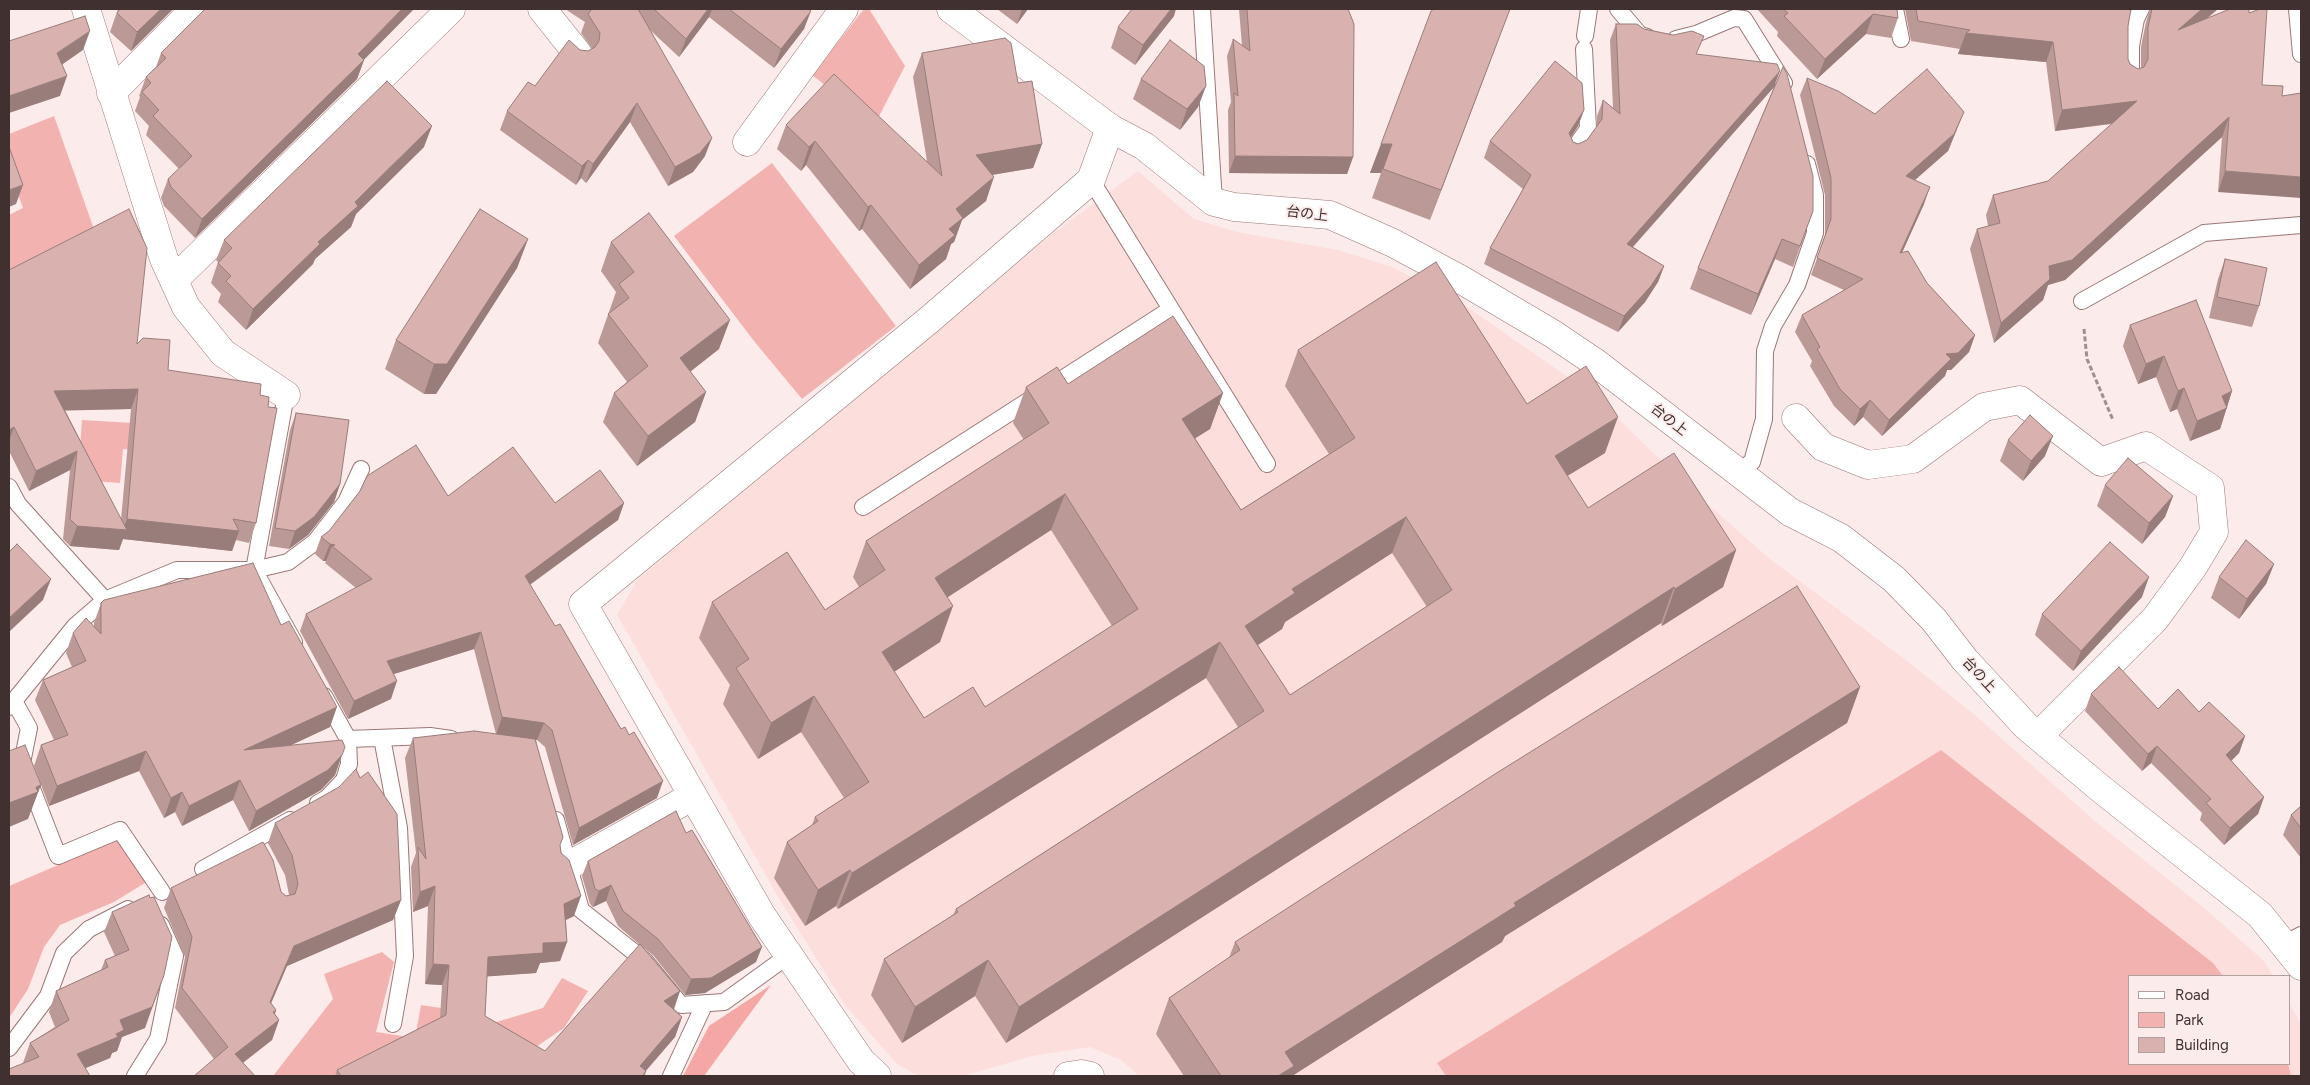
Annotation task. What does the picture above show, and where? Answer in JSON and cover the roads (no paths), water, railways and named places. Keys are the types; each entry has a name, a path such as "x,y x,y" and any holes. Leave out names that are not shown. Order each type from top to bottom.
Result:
{"street":[{"path":"86,9 164,259 186,307 223,353 286,395"},
{"path":"111,93 195,9"},
{"path":"174,280 451,9"},
{"path":"542,9 578,54"},
{"path":"747,142 844,9"},
{"name":"台の上","path":"951,9 1110,128 1144,146 1214,202 1234,207 1330,215 1393,242 1460,279 1560,339 1596,363 1790,512 1841,538 1894,579 1934,620 1964,660 2038,736 2101,790 2293,939 2301,966"},
{"path":"877,1076 861,1061 762,916 583,604 921,326 1091,180 1110,128"},
{"path":"1796,418 1823,448 1868,465 1913,460 1984,407 2020,400 2101,462 2146,446 2210,488 2214,532 2193,567 2155,618 2038,736"},
{"path":"568,866 693,796"},
{"path":"1068,1076 1081,1074 1090,1076"}],"lane":[{"path":"1202,9 1214,202"},
{"path":"1573,150 1588,129 1584,43 1589,9"},
{"path":"1618,9 1640,36 1669,41 1696,34 1734,18 1744,19 1789,91 1791,99"},
{"path":"1895,9 1901,40"},
{"path":"2131,79 2131,46 2136,19 2141,9"},
{"path":"2297,9 2301,54"},
{"path":"1736,472 1752,462 1764,419 1765,352 1773,326 1797,285 1815,232 1815,195 1803,151"},
{"path":"1091,180 1267,464"},
{"path":"2082,301 2204,233 2301,226"},
{"path":"863,507 1171,309"},
{"path":"286,395 254,570 301,654"},
{"path":"135,1076 158,1039 175,956 120,830 58,856 22,763 29,728 12,704 75,626 105,600 177,570 254,570 288,562 315,542 346,502 361,469"},
{"path":"9,487 18,504 105,600"},
{"path":"203,869 259,848 326,798 344,780 349,764 348,739 315,680"},
{"path":"348,739 430,736 469,741"},
{"path":"382,738 399,828 405,956 393,1024"},
{"path":"551,804 581,910 645,961 681,1005 724,1002 789,955"},
{"path":"9,1048 48,996 64,953 89,929 150,898"},
{"path":"672,1076 706,1003"}]}
